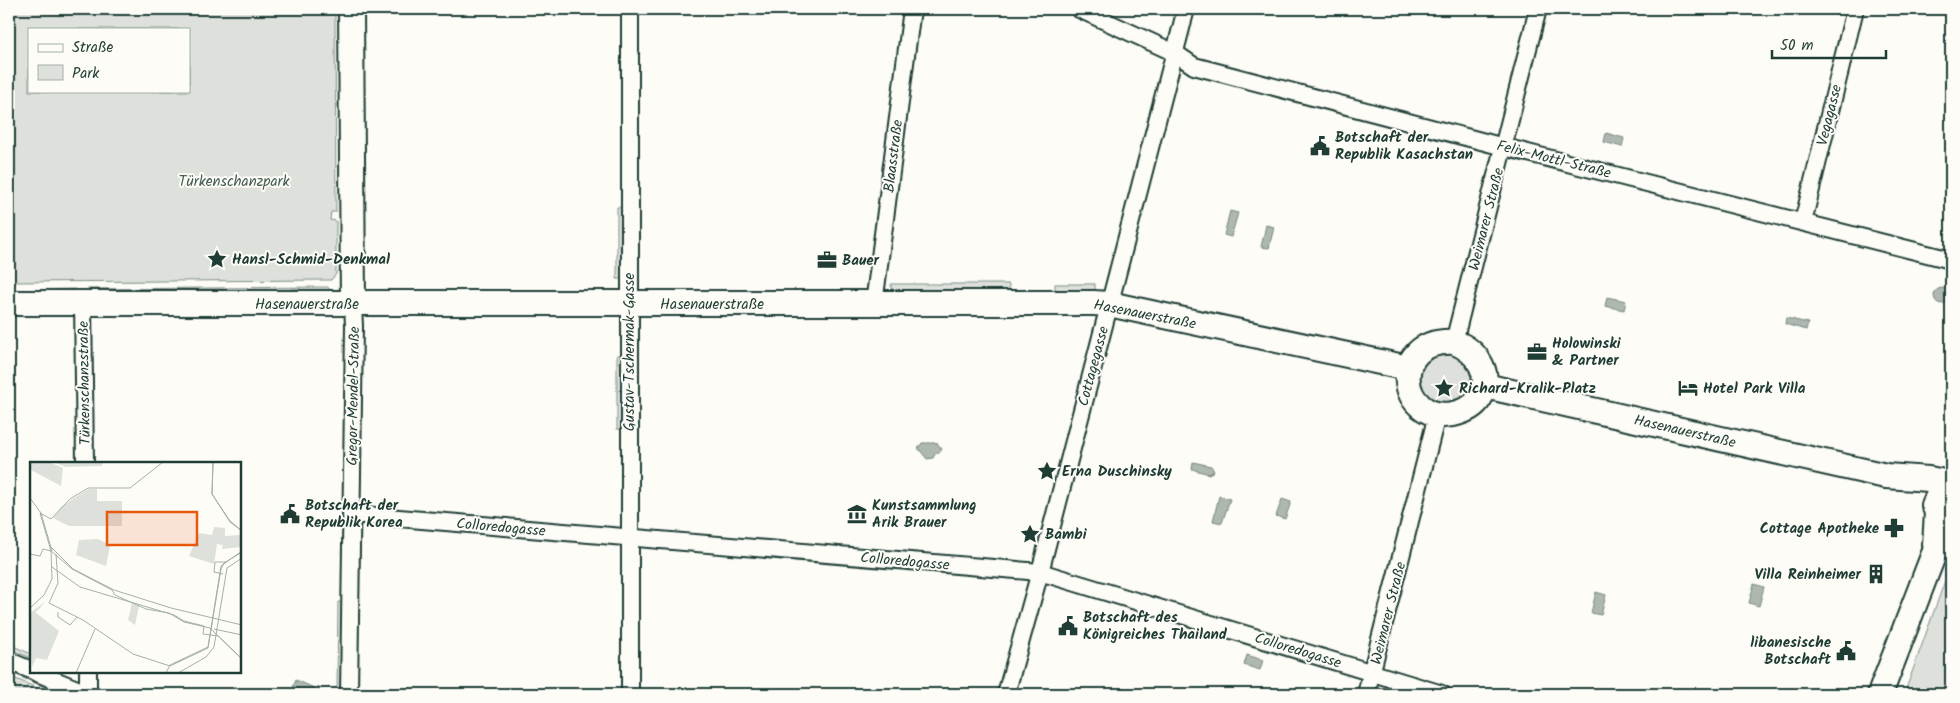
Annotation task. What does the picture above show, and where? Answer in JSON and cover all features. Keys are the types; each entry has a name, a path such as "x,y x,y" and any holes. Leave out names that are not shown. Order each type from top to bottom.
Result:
{"street":[{"name":"Gregor-Mendel-Straße","path":"349,694 354,326 351,9"},
{"name":"Gustav-Tschermak-Gasse","path":"630,9 630,694"},
{"name":"Blaasstraße","path":"874,304 912,9"},
{"name":"Felix-Mottl-Straße","path":"1079,9 1175,54 1194,66 1504,147 1951,260"},
{"name":"Cottagegasse","path":"1006,694 1040,572 1186,9"},
{"name":"Weimarer Straße","path":"1454,342 1538,9"},
{"name":"Vegagasse","path":"1803,222 1855,9"},
{"name":"Türkenschanzstraße","path":"83,302 85,462"},
{"name":"Hasenauerstraße","path":"9,303 1109,304 1408,368"},
{"path":"1454,342 1469,350 1478,360 1484,372 1485,386 1480,398 1470,408 1456,413 1438,415 1420,406 1413,398 1408,388 1408,368 1413,358 1424,348 1438,343 1454,342"},
{"name":"Hasenauerstraße","path":"1485,386 1886,476 1948,481"},
{"name":"Weimarer Straße","path":"1366,694 1438,415"},
{"name":"Hasenauerstraße","path":"1886,476 1943,513"},
{"path":"1880,694 1933,556 1948,481"},
{"name":"Colloredogasse","path":"351,514 1040,572 1442,694"},
{"path":"9,661 30,670"},
{"path":"37,673 88,694 88,673"}],"green space":[{"name":"Türkenschanzpark","path":"9,9 335,9 336,212 331,212 330,220 336,221 336,274 331,280 9,282"},
{"path":"617,207 621,207 622,279 617,279"},
{"path":"891,284 1009,284 1009,290 908,290 908,294 892,294"},
{"path":"1055,284 1095,284 1095,290 1055,290"},
{"path":"328,287 331,293 300,293 300,289 290,289 290,293 89,294 87,289"},
{"path":"75,289 75,294 9,294 9,290"},
{"path":"1455,352 1473,370 1473,387 1464,400 1439,405 1423,392 1420,381 1421,368 1423,363 1432,356"},
{"path":"617,355 622,355 622,429 617,429"},
{"path":"1951,564 1951,694 1908,694 1906,689"},
{"path":"338,602 342,602 341,694 337,694"},
{"path":"9,644 30,654 30,658 9,649"},
{"path":"9,668 59,690 58,693 9,672"},
{"path":"9,676 51,694 9,694"}],"shaded area":[{"path":"1606,133 1624,138 1622,147 1604,142"},
{"path":"1230,211 1238,213 1231,237 1224,235"},
{"path":"1266,225 1274,227 1269,248 1261,247"},
{"path":"1942,288 1948,290 1950,296 1948,302 1942,304 1936,302 1934,296 1936,290"},
{"path":"1607,297 1626,301 1624,310 1605,306"},
{"path":"1786,318 1808,323 1806,330 1785,324"},
{"path":"922,443 937,443 942,449 933,458 927,459 918,448"},
{"path":"1193,462 1211,466 1214,471 1209,474 1192,469"},
{"path":"1219,496 1230,499 1222,523 1213,521"},
{"path":"1282,499 1291,502 1285,519 1276,516"},
{"path":"1754,584 1764,587 1759,606 1749,603"},
{"path":"1596,592 1606,595 1601,615 1591,613"},
{"path":"1247,655 1263,660 1260,670 1244,665"},
{"path":"296,680 314,688 312,694 293,687"}],"place":[{"name":"Botschaft der Republik Kasachstan","path":"1320,146"},
{"name":"Hansl-Schmid-Denkmal","path":"217,259"},
{"name":"Bauer","path":"827,260"},
{"name":"Holowinski & Partner","path":"1537,352"},
{"name":"Richard-Kralik-Platz","path":"1444,388"},
{"name":"Hotel Park Villa","path":"1688,388"},
{"name":"Erna Duschinsky","path":"1047,471"},
{"name":"Botschaft der Republik Korea","path":"290,514"},
{"name":"Kunstsammlung Arik Brauer","path":"857,514"},
{"name":"Cottage Apotheke","path":"1894,528"},
{"name":"Bambi","path":"1030,534"},
{"name":"Villa Reinheimer","path":"1876,574"},
{"name":"Botschaft des Königreiches Thailand","path":"1068,626"},
{"name":"libanesische Botschaft","path":"1846,651"}]}
